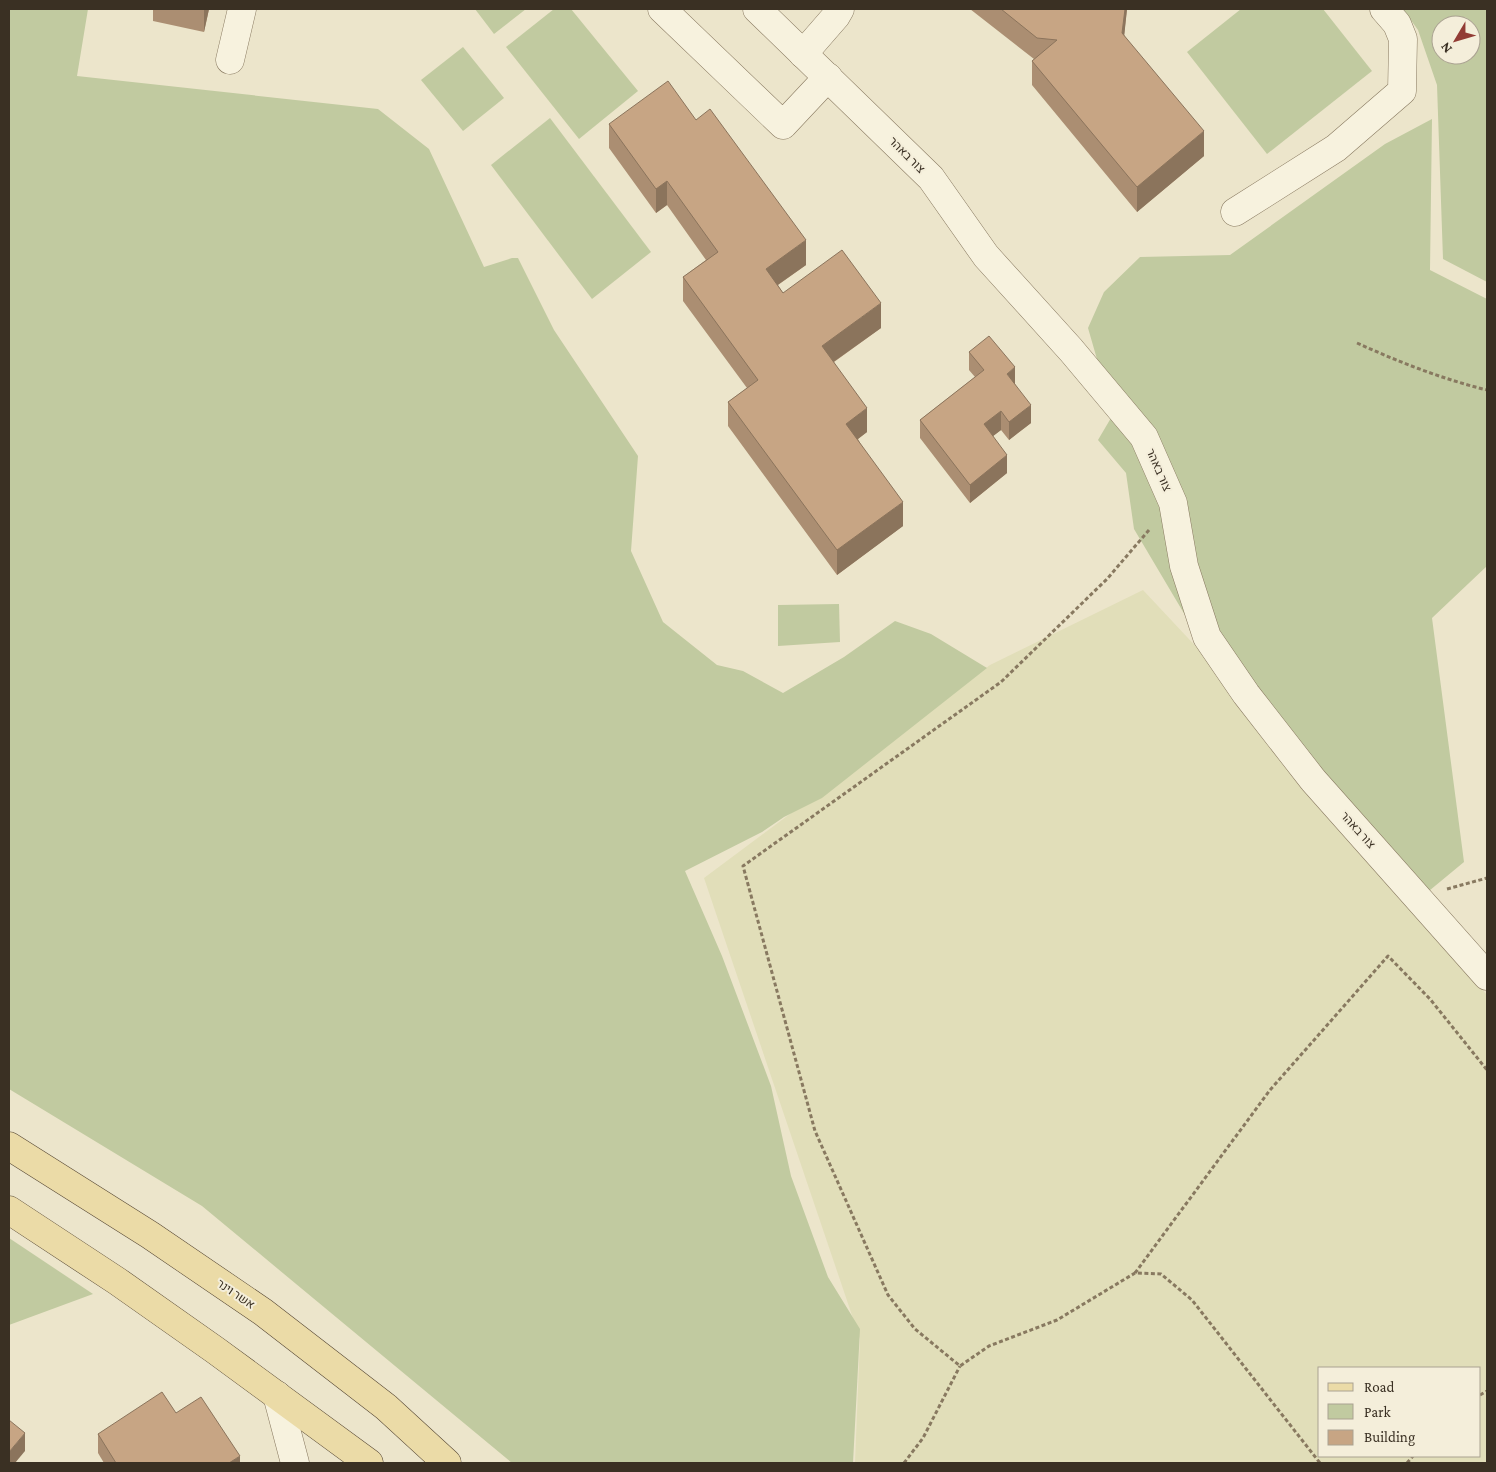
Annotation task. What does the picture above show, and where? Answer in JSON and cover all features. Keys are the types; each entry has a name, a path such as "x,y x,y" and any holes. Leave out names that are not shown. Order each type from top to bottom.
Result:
{"main road":[{"name":"אשר וינר","path":"9,1146 150,1235 262,1312 386,1406 447,1463"},
{"path":"9,1210 117,1281 369,1463"}],"street":[{"path":"230,60 242,9"},
{"path":"662,9 783,125 828,77"},
{"name":"צור באהר","path":"757,9 931,178 986,256 1071,350 1144,437 1174,502 1184,566 1207,637 1246,694 1313,780 1487,976"},
{"path":"803,54 840,9"},
{"path":"1235,212 1336,148 1402,91 1403,40 1397,24 1384,9"},
{"path":"277,1395 295,1463"}],"path":[{"path":"1357,343 1395,360 1457,383 1487,390"},
{"path":"960,1366 915,1329 888,1294 815,1131 743,866 1001,682 1107,579 1174,502"},
{"path":"1418,898 1487,878"},
{"path":"904,1463 923,1438 960,1366 989,1346 1057,1320 1135,1273 1270,1090 1388,956 1430,999 1487,1070"},
{"path":"1135,1273 1161,1274 1192,1300 1320,1463"}],"shaded area":[{"path":"1143,590 1202,653 1408,906 1487,995 1487,1463 855,1463 860,1339 704,878 990,665"}],"green space":[{"path":"9,9 88,9 77,76 378,109 429,149 484,267 512,258 518,258 554,330 638,456 631,551 663,622 717,665 743,671 783,693 844,657 895,621 931,634 987,668 822,798 784,817 762,832 685,871 722,956 771,1086 791,1176 828,1277 860,1329 853,1463 512,1463 202,1206 9,1089"},
{"path":"475,9 526,9 494,34"},
{"path":"554,9 571,9 638,91 579,139 506,47"},
{"path":"1241,9 1323,9 1372,71 1267,154 1187,52"},
{"path":"1403,9 1487,9 1487,282 1443,259 1437,85 1418,30"},
{"path":"463,47 504,98 463,131 421,80"},
{"path":"550,118 651,252 592,299 491,165"},
{"path":"1432,119 1430,270 1487,299 1487,566 1432,618 1464,862 1412,905 1211,659 1134,529 1126,473 1098,440 1118,406 1101,373 1088,328 1104,292 1140,257 1230,255 1385,144"},
{"path":"839,604 840,642 778,646 778,605"},
{"path":"9,1238 93,1294 9,1325"}],"building":[{"path":"1001,9 1125,9 1122,33 1204,131 1137,187 1032,61 1057,40 1037,38"},
{"path":"668,81 696,120 710,109 806,240 766,269 783,293 842,250 881,303 822,346 867,408 846,424 903,502 837,550 728,402 758,380 683,277 718,252 667,181 656,189 609,124"},
{"path":"989,336 1015,367 1007,374 1031,405 1009,422 1001,411 984,424 1007,455 970,485 920,420 984,370 969,352"},
{"path":"162,1392 176,1413 201,1397 240,1456 229,1463 116,1463 98,1434"},
{"path":"9,1420 25,1433 9,1452"}]}
